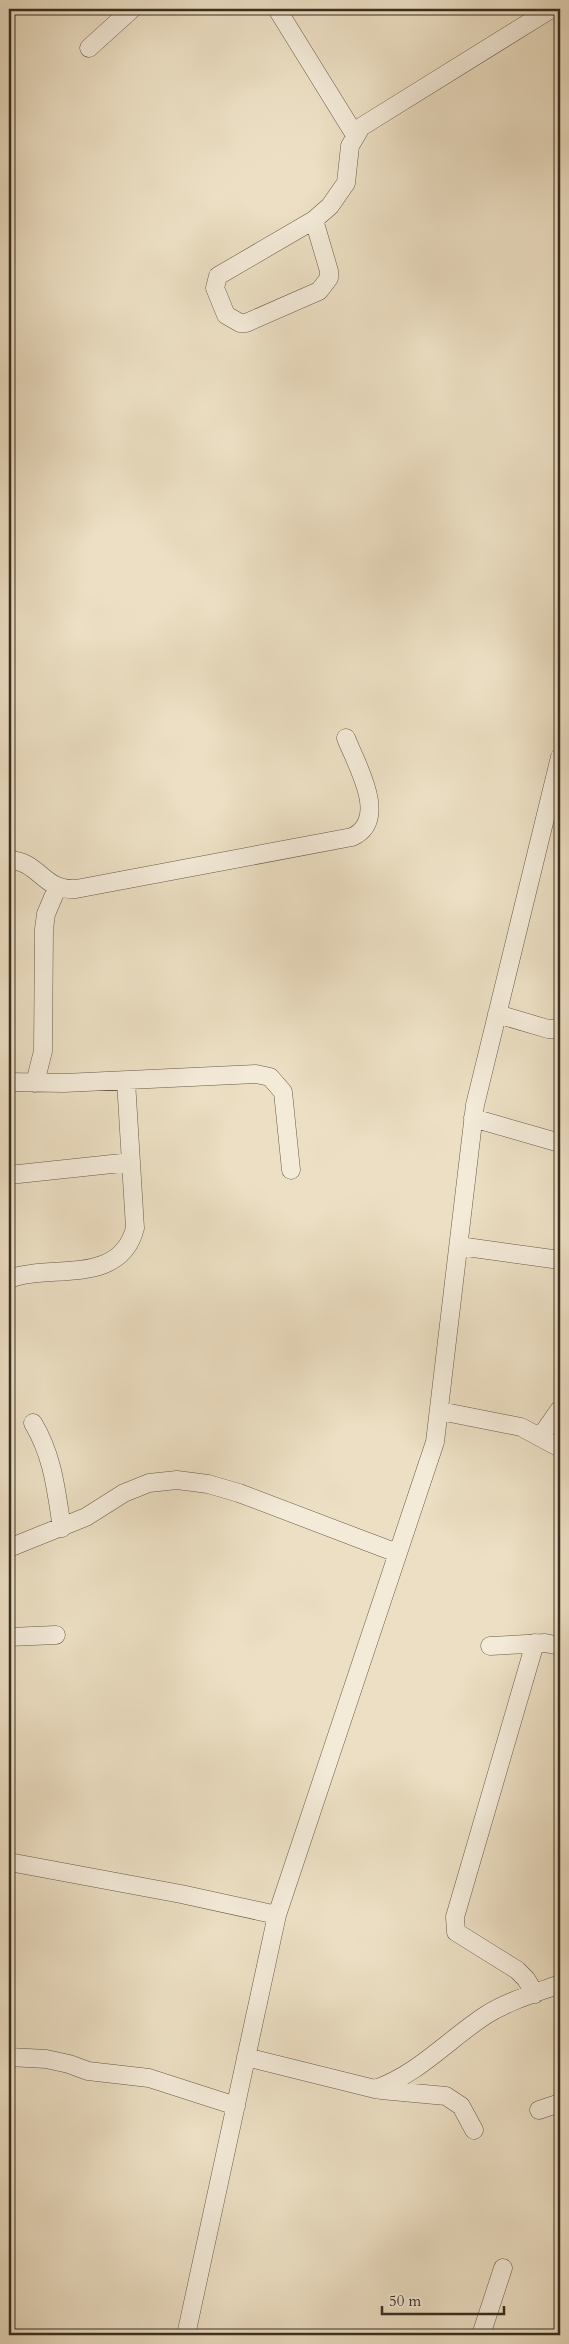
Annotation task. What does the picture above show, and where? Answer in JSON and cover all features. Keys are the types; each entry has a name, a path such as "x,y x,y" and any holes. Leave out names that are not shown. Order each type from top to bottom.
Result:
{"street":[{"path":"89,48 132,9"},
{"path":"277,9 355,135"},
{"path":"314,220 329,271 325,285 319,291 246,323 232,320 226,315 215,288 218,276 314,220 330,206 346,183 350,146 361,127 551,9"},
{"path":"9,860 29,865 57,888 76,889 352,837 366,828 369,820 368,792 346,738"},
{"path":"186,2335 277,1915 435,1442 473,1118 560,757"},
{"path":"35,1083 43,1051 44,929 46,914 57,888"},
{"path":"497,1014 548,1029 560,1030"},
{"path":"9,1082 126,1081 256,1074 270,1077 283,1092 291,1170"},
{"path":"9,1279 21,1275 93,1268 111,1260 123,1251 132,1239 136,1228 126,1081"},
{"path":"473,1118 560,1143"},
{"path":"9,1174 131,1162"},
{"path":"459,1246 560,1260"},
{"path":"541,1436 560,1409"},
{"path":"440,1411 521,1427 541,1436 560,1448"},
{"path":"32,1423 46,1447 52,1465 62,1528"},
{"path":"9,1548 62,1528 141,1486 149,1483 177,1480 208,1484 239,1493 397,1553"},
{"path":"9,1637 56,1635"},
{"path":"535,1644 455,1917 454,1926 462,1937 517,1970 526,1979 535,1994"},
{"path":"490,1646 535,1644 560,1646"},
{"path":"9,1862 181,1894 277,1915"},
{"path":"375,2090 396,2082 487,2014 560,1984"},
{"path":"246,2056 375,2090 446,2096 461,2106 474,2130"},
{"path":"9,2057 46,2059 69,2064 88,2071 149,2078 236,2106"},
{"path":"539,2110 560,2103"},
{"path":"481,2335 503,2268"}]}
